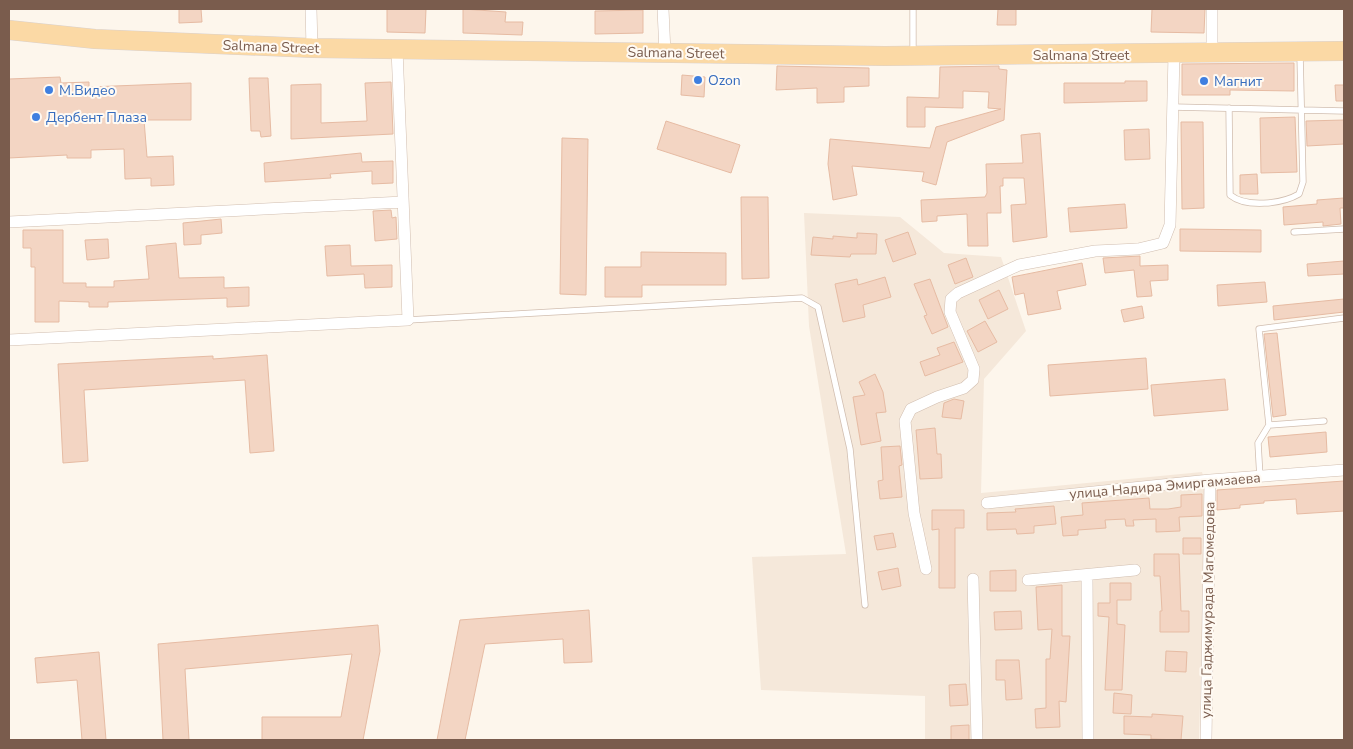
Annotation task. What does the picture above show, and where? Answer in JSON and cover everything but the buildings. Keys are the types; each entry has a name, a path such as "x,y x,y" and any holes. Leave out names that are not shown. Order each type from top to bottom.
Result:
{"main road":[{"name":"Salmana Street","path":"9,30 95,39 397,50 912,56 1344,51"}],"street":[{"path":"311,9 312,48"},
{"path":"663,9 665,53"},
{"path":"1212,9 1212,52"},
{"path":"9,340 408,320 397,50"},
{"path":"926,569 914,513 904,421 911,409 937,397 964,388 973,380 974,369 950,312 951,299 958,293 1019,265 1095,251 1138,249 1163,243 1170,225 1174,54"},
{"path":"9,222 403,202"},
{"name":"улица Надира Эмиргамзаева","path":"987,503 1210,480 1260,478 1344,470"},
{"name":"улица Гаджимурада Магомедова","path":"1206,740 1210,480"},
{"path":"1028,580 1087,576 1135,570"},
{"path":"1087,576 1088,740"},
{"path":"973,579 977,740"}],"lane":[{"path":"912,56 913,9"},
{"path":"1229,108 1230,196 1238,202 1247,203 1290,199 1299,194 1303,182 1300,51"},
{"path":"1173,107 1302,112 1344,111"},
{"path":"1294,232 1344,229"},
{"path":"408,320 802,298 818,307 850,449 864,605"},
{"path":"1260,478 1258,443 1269,424 1259,329 1344,318"},
{"path":"1269,424 1324,422"}],"shaded area":[{"path":"804,213 900,217 944,253 1001,257 1026,331 984,379 981,493 1202,472 1206,488 1199,740 925,740 925,696 761,690 752,557 846,554 809,326"}],"place":[{"name":"Ozon","path":"698,80"},
{"name":"Магнит","path":"1204,81"},
{"name":"M.Видео","path":"49,90"},
{"name":"Дербент Плаза","path":"36,117"}]}
